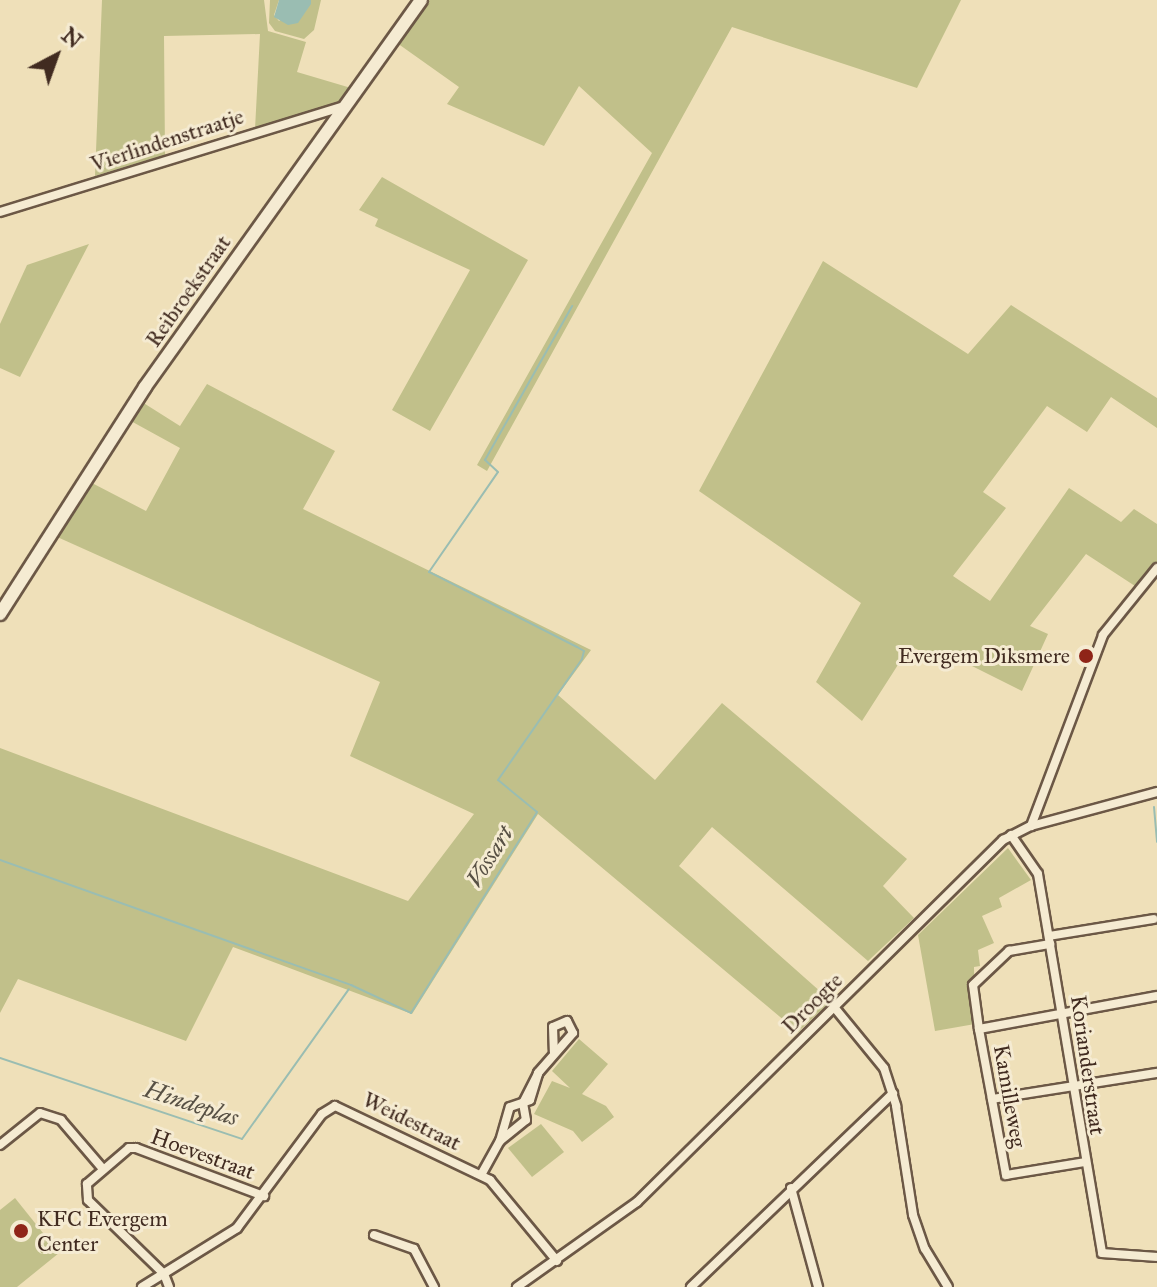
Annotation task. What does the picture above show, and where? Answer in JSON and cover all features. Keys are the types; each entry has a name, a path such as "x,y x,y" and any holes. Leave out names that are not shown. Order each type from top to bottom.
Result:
{"street":[{"name":"Reibroekstraat","path":"0,614 153,375 421,0"},
{"name":"Vierlindenstraatje","path":"0,212 345,106"},
{"path":"1031,826 1103,635 1157,568"},
{"name":"Droogte","path":"517,1287 637,1202 1011,835 1031,826 1157,792"},
{"name":"Korianderstraat","path":"1011,835 1038,874 1102,1253 1157,1257"},
{"path":"979,1029 973,985 1009,951 1154,919"},
{"name":"Kamilleweg","path":"1085,1162 1006,1175 979,1029 1157,996"},
{"path":"834,1007 873,1050 893,1093 913,1215 925,1249 948,1287"},
{"path":"522,1107 540,1082 538,1073 554,1052"},
{"path":"992,1099 1157,1073"},
{"path":"691,1287 893,1093"},
{"name":"Weidestraat","path":"142,1287 237,1228 264,1196 322,1114 335,1106 481,1175 499,1187 557,1261"},
{"path":"481,1175 500,1141 510,1107 522,1107"},
{"path":"500,1141 526,1120 522,1107"},
{"path":"0,1145 40,1113 61,1120 103,1169 87,1184 88,1200 164,1274 169,1287"},
{"name":"Hoevestraat","path":"103,1169 136,1148 264,1196"},
{"path":"791,1188 818,1287"},
{"path":"374,1235 414,1249 434,1287"}],"shaded area":[{"path":"102,0 264,0 268,31 306,42 297,72 351,88 342,102 255,129 260,34 164,36 165,155 95,176"},
{"path":"270,0 279,0 274,15 279,21 311,0 321,0 314,30 304,39 275,31 269,23"},
{"path":"429,0 961,0 917,88 732,27 487,471 477,465 652,153 579,86 544,146 447,104 459,87 397,43"},
{"path":"382,177 528,260 430,431 392,410 470,270 375,226 378,219 359,210"},
{"path":"89,244 20,377 0,368 0,324 27,265"},
{"path":"823,261 968,354 1011,305 1157,398 1157,428 1111,397 1087,432 1047,406 983,492 1006,508 953,576 990,601 1069,488 1121,522 1134,509 1157,524 1157,562 1135,586 1086,554 1030,626 1048,634 1022,691 944,652 939,660 910,646 862,721 816,682 861,603 699,491"},
{"path":"207,384 335,451 303,509 591,650 558,695 655,780 722,703 907,859 883,886 914,918 868,961 712,827 679,866 831,1001 798,1032 538,814 412,1014 233,947 186,1041 18,979 0,1013 0,748 408,901 474,814 350,756 380,682 55,536 90,482 146,511 180,448 129,420 142,402 180,426"},
{"path":"1008,848 1031,880 999,898 1002,907 982,916 994,943 978,950 980,966 974,967 975,1024 935,1031 918,935"},
{"path":"579,1039 608,1064 582,1094 606,1106 614,1117 582,1142 573,1131 534,1114 552,1081 570,1088 552,1071"},
{"path":"541,1124 564,1152 532,1177 508,1148"},
{"name":"KFC Evergem Center","path":"15,1198 59,1253 17,1287 0,1287 0,1210"}],"water":[{"path":"279,0 311,0 311,4 298,23 288,25 274,17"}],"waterway":[{"name":"Vossart","path":"0,860 351,985 411,1013 537,812 498,780 582,659 584,651 429,572 498,472 485,460 572,306"},
{"path":"1154,807 1157,842"},
{"name":"Hindeplas","path":"0,1058 242,1139 349,989"}],"place":[{"name":"Evergem Diksmere","path":"1086,656"},
{"name":"KFC Evergem Center","path":"21,1231"}]}
